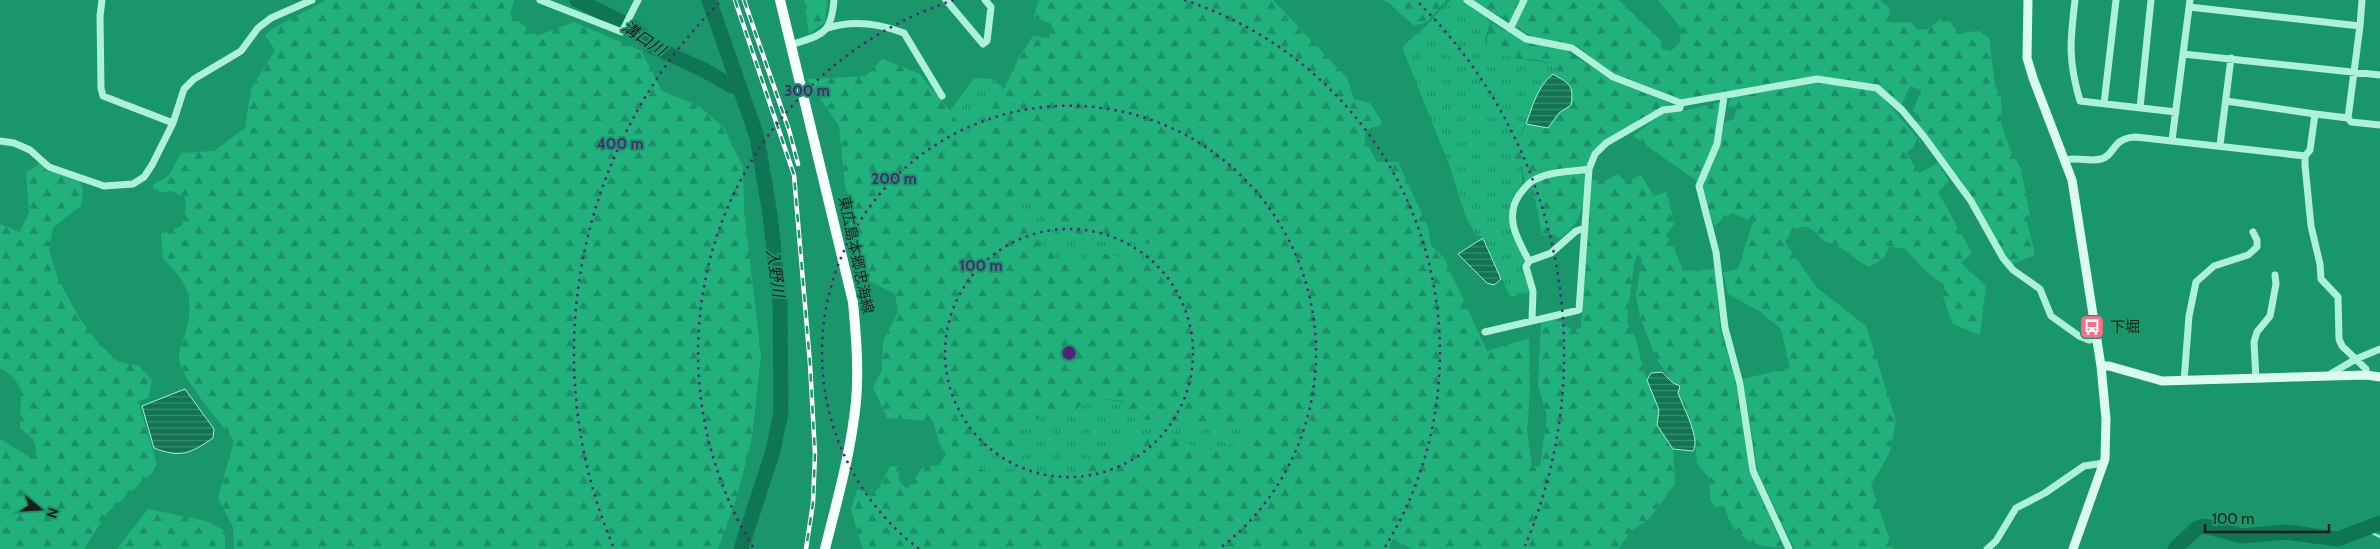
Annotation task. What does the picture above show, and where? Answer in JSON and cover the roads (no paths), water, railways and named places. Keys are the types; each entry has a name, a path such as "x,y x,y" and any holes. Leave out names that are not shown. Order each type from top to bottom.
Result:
{"main road":[{"name":"東広島本郷忠海線","path":"780,0 853,302 857,348 856,401 851,440 825,549"}],"street":[{"path":"102,0 100,16 101,88 103,96 173,123"},
{"path":"0,141 14,143 30,150 49,167 104,186 133,184 144,177 173,123 184,89 194,80 241,51 258,28 271,18 312,0"},
{"path":"540,0 622,32 638,0"},
{"path":"791,46 821,35 828,28 834,0"},
{"path":"946,0 983,44 987,41 991,7 985,0"},
{"path":"1467,0 1526,39 1572,48 1613,77 1681,103 1724,97 1817,79 1876,88 1902,110 1925,138 1971,201 2003,258 2012,270 2040,289 2051,316 2079,336 2089,340 2097,339"},
{"path":"1510,29 1524,0"},
{"path":"2028,0 2027,58 2072,180 2101,366 2106,418 2104,463 2073,549"},
{"path":"2074,0 2069,46 2072,73 2080,101 2176,112"},
{"path":"2104,104 2116,0"},
{"path":"2140,108 2151,0"},
{"path":"2348,118 2362,0"},
{"path":"2172,140 2190,3 2360,26"},
{"path":"828,28 845,23 888,27 904,33 942,96"},
{"path":"2184,54 2380,76"},
{"path":"2220,145 2231,58"},
{"path":"1724,97 1717,144 1699,186 1716,252 1725,328 1740,384 1752,471 1789,549"},
{"path":"2226,101 2348,118 2351,122 2380,125"},
{"path":"1484,332 1579,310 1590,169 1595,154 1606,143 1663,110 1680,108 1681,103"},
{"path":"2315,114 2310,150 2305,156 2311,226 2320,264 2321,279 2338,297 2338,339 2342,346 2366,369 2366,374"},
{"path":"2066,160 2101,159 2109,154 2117,142 2127,137 2220,145 2305,156"},
{"path":"1529,260 1516,235 1512,216 1514,203 1525,187 1543,177 1590,169"},
{"path":"1532,321 1533,291 1526,267 1529,260 1551,253 1576,231 1585,228"},
{"path":"2184,381 2189,316 2196,282 2214,266 2248,255 2257,247 2257,240 2252,232"},
{"path":"2256,379 2254,342 2258,332 2270,316 2276,284 2275,275"},
{"path":"2327,376 2356,359 2380,349"},
{"path":"2101,366 2109,366 2151,380 2256,379 2366,374 2380,377"},
{"path":"1987,549 1996,542 2016,508 2045,493 2084,466 2104,463"}],"waterway":[{"name":"溝口川","path":"577,0 636,29 651,46 702,69 732,86 739,84"},
{"name":"入野川","path":"709,0 757,137 770,215 780,303 781,412 773,451 741,549"},
{"path":"2175,549 2197,528 2204,526 2242,536 2285,532 2338,539 2380,523"},
{"path":"2366,530 2380,537"}],"railway":[{"path":"735,0 794,175 810,364 815,454 813,503 806,549"},
{"path":"744,0 789,130 798,164"}],"place":[{"name":"下堀","path":"2092,327"}]}
